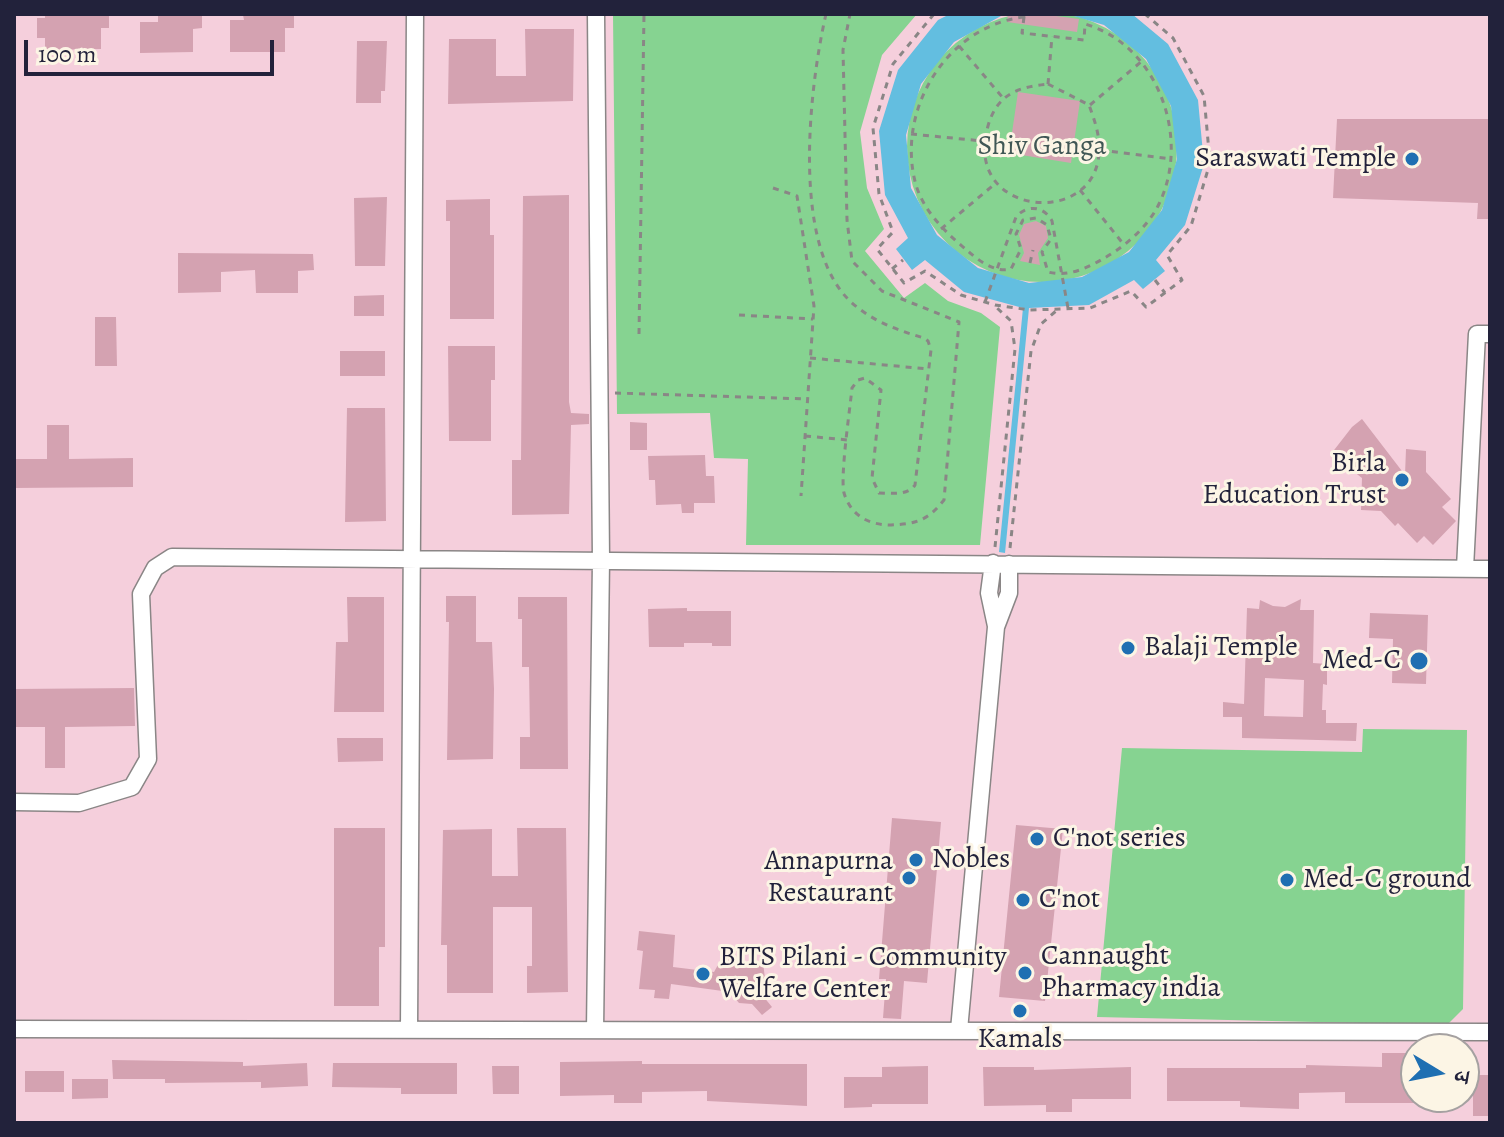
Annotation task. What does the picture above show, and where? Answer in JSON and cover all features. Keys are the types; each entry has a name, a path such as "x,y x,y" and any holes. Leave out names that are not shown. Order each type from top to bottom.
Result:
{"lane":[{"path":"409,1030 415,14"},
{"path":"595,1030 601,560 596,14"},
{"path":"1465,568 1477,334 1490,334"},
{"path":"14,802 79,803 132,787 148,759 141,594 155,568 172,557 1490,569"},
{"path":"959,1030 996,627 1009,593 1001,563"},
{"path":"14,1029 1490,1032"}],"path":[{"path":"639,334 644,14"},
{"path":"826,14 810,107 816,225 825,267 855,306 891,328 928,341 931,350 912,490 879,493 876,488 872,478 881,390 865,378 858,380 852,388 843,490 862,520 875,525 916,523 932,514 944,500 959,322 882,291 852,261 847,220 843,50 850,14"},
{"path":"934,14 893,64 873,128 879,194 893,232 877,249 904,283 925,271 961,295 1017,309 1056,311 1090,308 1131,291 1146,307 1182,280 1167,255 1191,226 1210,163 1204,96 1173,38 1145,14"},
{"path":"1024,17 1022,33 1084,40 1085,24 1102,28 1142,61 1167,105 1172,159 1158,206 1125,246 1081,271 1051,274 1042,252 1051,239 1047,225 1036,218 1023,220 1016,234 1021,249 1011,269 997,269 981,263 941,229 917,186 911,134 925,85 958,45 1002,20 1024,17"},
{"path":"1048,84 1052,36"},
{"path":"958,45 1003,98"},
{"path":"1089,105 1142,61"},
{"path":"1048,84 1089,105 1100,150 1093,173 1080,190 1059,202 1037,204 1015,198 996,183 986,164 983,141 990,119 1003,98 1024,86 1048,84"},
{"path":"911,134 983,141"},
{"path":"1100,150 1172,159"},
{"path":"941,229 996,183"},
{"path":"773,188 797,196 814,306 801,496"},
{"path":"1080,190 1125,246"},
{"path":"985,302 1016,217 1023,210 1036,208 1045,212 1052,221 1068,310"},
{"path":"1030,263 1033,250"},
{"path":"892,269 903,260"},
{"path":"1155,280 1165,293"},
{"path":"995,305 1011,321 1015,349 1001,563"},
{"path":"1001,563 1031,351 1041,324 1056,311"},
{"path":"739,315 813,319"},
{"path":"810,358 928,369"},
{"path":"599,393 807,399"},
{"path":"805,436 848,440"}],"shaded area":[{"path":"14,14 1490,14 1490,1123 14,1123"}],"green space":[{"name":"Shiv Ganga","path":"1042,12 1068,15 1094,23 1117,35 1137,52 1154,72 1166,95 1174,121 1177,147 1174,173 1166,199 1154,222 1137,242 1117,259 1094,271 1068,279 1042,282 1016,279 990,271 967,259 947,242 930,222 918,199 910,173 907,147 910,121 918,95 930,72 947,52 967,35 990,23 1016,15"},
{"path":"613,14 917,14 882,55 860,132 867,188 884,229 865,251 904,298 925,283 948,301 981,313 1000,327 980,545 746,545 748,459 714,458 710,413 617,414"},
{"name":"Med-C ground","path":"1363,729 1467,730 1463,1009 1447,1025 1097,1017 1122,748 1362,752"}],"water":[{"path":"950,14 1020,14 1001,16 954,42 921,84 906,135 911,188 937,235 978,268 1029,283 1082,277 1129,252 1162,210 1177,159 1171,106 1146,59 1104,25 1067,14 1132,14 1168,44 1198,100 1204,164 1185,225 1156,260 1165,271 1143,289 1134,280 1089,305 1029,308 1005,553 999,552 1023,308 964,292 925,260 912,270 896,249 908,238 885,195 879,131 898,70 938,20"}],"building":[{"path":"158,14 202,14 202,28 193,29 193,52 140,53 140,22 158,22"},
{"path":"294,14 294,28 285,28 285,52 230,52 230,20 244,20 243,15"},
{"path":"1008,14 1079,19 1077,32 1007,22"},
{"path":"45,15 109,15 109,28 101,28 101,49 45,50 45,38 37,38 37,18 45,18"},
{"path":"525,29 574,29 573,101 448,104 449,39 496,39 496,76 526,76"},
{"path":"357,41 387,41 385,91 381,91 381,103 356,103"},
{"path":"1018,92 1080,101 1071,163 1009,153"},
{"name":"Saraswati Temple","path":"1337,119 1490,119 1490,219 1477,219 1478,203 1333,198"},
{"path":"569,195 569,402 571,413 589,414 589,424 571,425 569,514 512,515 512,460 521,460 523,196"},
{"path":"387,197 385,266 355,266 354,198"},
{"path":"490,199 490,235 494,235 494,319 450,319 450,221 446,221 446,200"},
{"path":"1036,221 1046,226 1048,238 1038,253 1040,265 1020,261 1024,253 1019,235 1024,224"},
{"path":"178,253 313,254 314,270 298,271 298,293 256,293 255,270 221,272 221,292 178,293"},
{"path":"384,295 384,316 354,316 354,296"},
{"path":"95,317 116,317 117,366 95,366"},
{"path":"448,346 495,346 495,380 491,380 491,441 449,441"},
{"path":"340,351 385,351 385,376 340,376"},
{"path":"347,408 385,408 386,521 345,522"},
{"name":"Birla Education Trust","path":"1362,419 1405,475 1406,449 1426,451 1426,472 1451,499 1442,507 1456,521 1433,545 1424,536 1417,543 1381,511 1361,510 1362,478 1331,454"},
{"path":"630,422 647,423 647,450 630,450"},
{"path":"47,425 69,425 69,459 133,458 133,487 14,488 14,459 47,459"},
{"path":"705,455 706,476 714,476 715,503 694,503 694,513 682,513 681,504 656,505 655,480 649,480 648,456"},
{"path":"446,596 476,596 476,642 492,642 493,759 447,760 449,622 446,622"},
{"path":"347,597 384,597 384,712 334,712 336,642 348,642"},
{"path":"518,597 567,597 568,769 520,769 520,737 530,737 529,667 522,667 522,619 518,619"},
{"path":"1301,599 1300,610 1314,610 1313,663 1327,664 1322,710 1326,710 1326,723 1357,723 1356,741 1242,738 1242,717 1223,717 1223,702 1244,704 1247,608 1259,609 1260,600 1285,607","holes":["1265,678 1304,680 1303,717 1264,716"]},
{"path":"687,608 687,611 731,611 731,646 684,643 684,647 649,647 648,609"},
{"path":"1370,613 1428,615 1426,684 1392,683 1393,639 1369,638"},
{"path":"134,688 135,726 65,727 65,768 45,768 45,727 14,727 14,689"},
{"path":"337,738 383,738 383,761 338,762"},
{"path":"892,818 941,822 927,983 904,981 901,1019 883,1018 886,979 879,979"},
{"path":"1016,825 1063,829 1045,1001 999,997"},
{"path":"334,828 385,828 385,947 379,947 379,1006 334,1006"},
{"path":"517,828 566,828 568,992 527,993 527,966 532,966 532,907 493,907 493,993 447,993 447,945 441,945 443,830 492,829 492,876 518,876"},
{"name":"BITS Pilani - Community Welfare Center","path":"639,931 675,935 673,967 714,972 719,963 732,954 739,968 754,968 763,962 766,987 763,996 772,1007 762,1015 752,1004 739,1003 730,992 671,984 669,999 654,998 655,990 639,989 643,951 637,950"},
{"path":"1382,1053 1400,1053 1400,1103 1345,1103 1345,1092 1299,1093 1299,1109 1240,1107 1240,1101 1167,1101 1167,1068 1382,1067"},
{"path":"112,1060 243,1062 243,1066 307,1063 308,1086 261,1088 261,1082 165,1083 165,1079 113,1079"},
{"path":"642,1061 642,1064 807,1064 807,1106 707,1101 707,1091 642,1092 642,1103 614,1103 614,1095 560,1096 560,1062"},
{"path":"333,1063 457,1063 457,1094 401,1094 401,1088 332,1087"},
{"path":"492,1066 519,1066 519,1094 493,1094"},
{"path":"928,1066 928,1104 872,1104 872,1107 844,1108 844,1077 882,1077 882,1067"},
{"path":"983,1067 1034,1067 1034,1070 1131,1067 1131,1099 1072,1099 1072,1112 1046,1112 1046,1105 984,1106"},
{"path":"25,1071 64,1071 64,1092 25,1092"},
{"path":"1480,1075 1490,1075 1490,1116 1473,1116 1473,1113 1480,1113"},
{"path":"72,1079 108,1079 108,1098 72,1099"}],"place":[{"name":"Saraswati Temple","path":"1412,159"},
{"name":"Birla Education Trust","path":"1402,480"},
{"name":"Balaji Temple","path":"1128,648"},
{"name":"Med-C","path":"1419,661"},
{"name":"C'not series","path":"1037,839"},
{"name":"Nobles","path":"916,860"},
{"name":"Annapurna Restaurant","path":"909,878"},
{"name":"Med-C ground","path":"1287,880"},
{"name":"C'not","path":"1023,900"},
{"name":"Cannaught Pharmacy india","path":"1025,973"},
{"name":"BITS Pilani - Community Welfare Center","path":"703,974"},
{"name":"Kamals","path":"1020,1011"}]}
